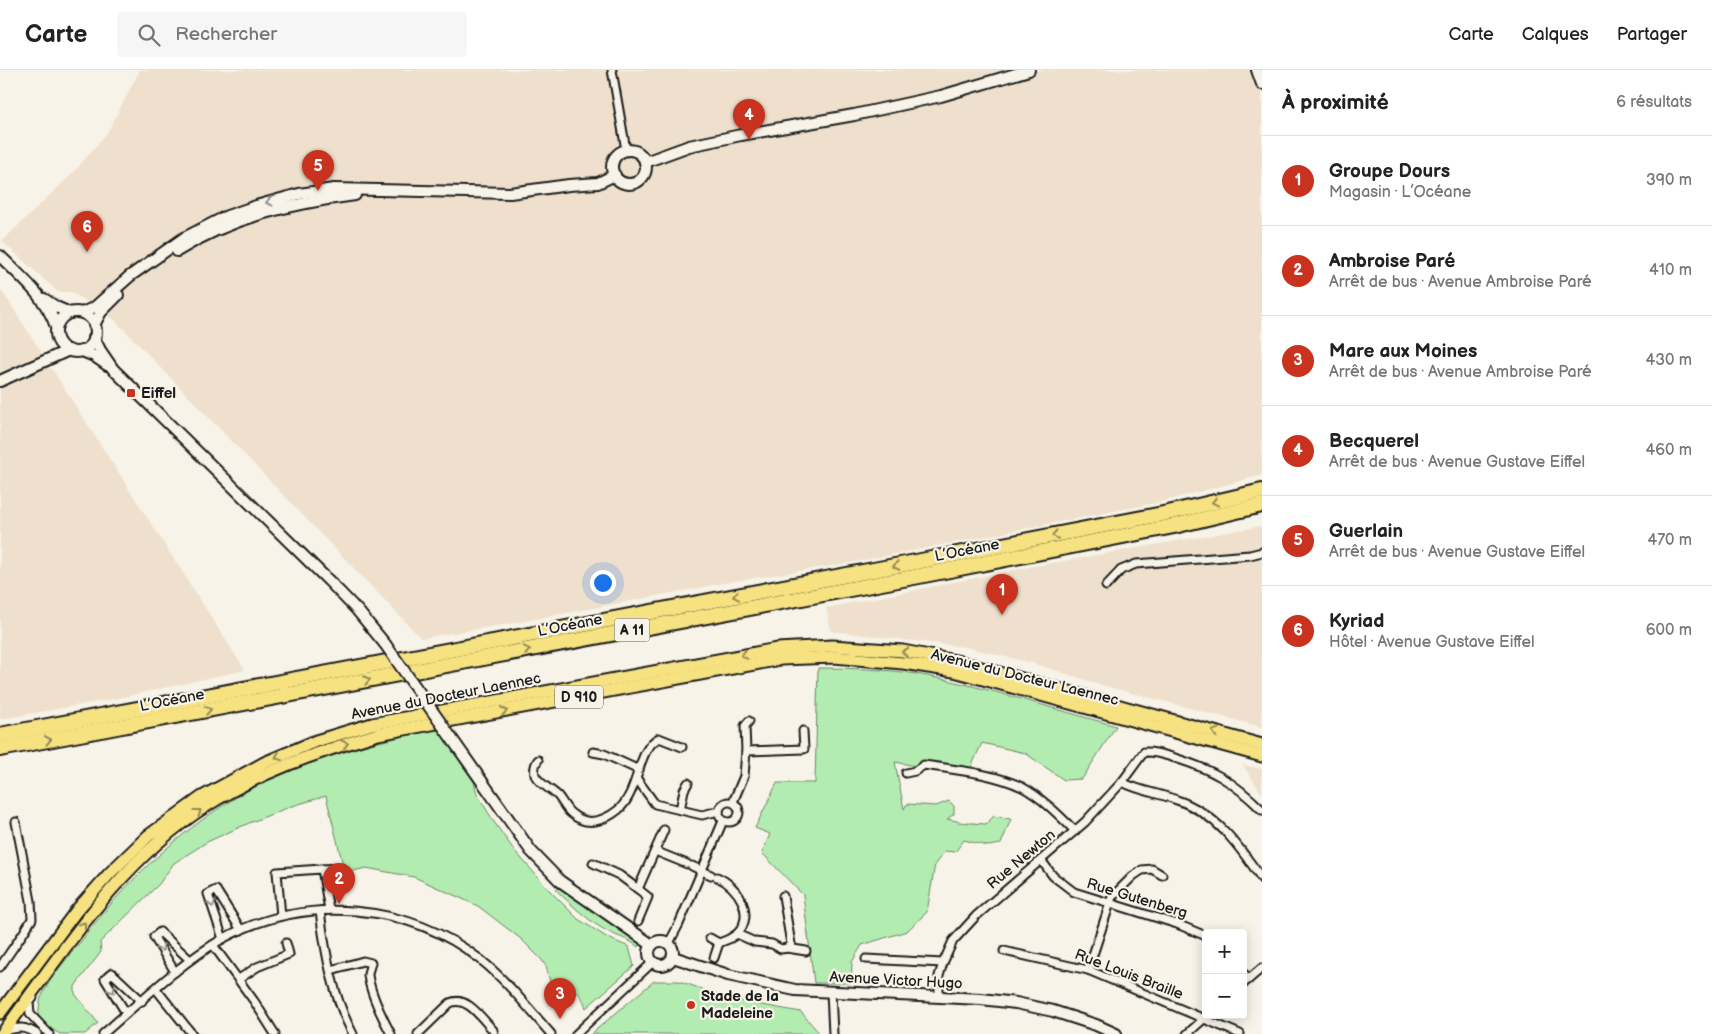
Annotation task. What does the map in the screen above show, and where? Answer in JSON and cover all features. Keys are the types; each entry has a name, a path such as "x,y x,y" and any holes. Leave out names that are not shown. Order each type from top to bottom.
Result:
{"highway":[{"name":"L’Océane","path":"0,735 916,562 1158,515 1262,491"},
{"name":"L’Océane","path":"0,749 938,572 1174,526 1262,505"}],"main road":[{"path":"645,162 689,146 854,115 941,96 1029,70"},
{"path":"1259,70 1262,75"},
{"path":"1259,70 1262,84"},
{"path":"626,150 636,151 645,162 645,172 642,177 633,183 622,182 613,170 614,160 617,155 626,150"},
{"path":"39,296 70,313 82,313 95,307 130,276 184,238 227,216 299,194 334,189 510,193 598,183 615,175"},
{"path":"82,351 90,346 94,338 94,326 101,312 110,302 131,282 186,245 246,219 284,207 387,191"},
{"path":"284,207 300,198"},
{"path":"0,256 39,296 50,312 56,327 57,338 62,346 69,350 82,351 94,356 113,369 329,580 357,610 385,644 531,851 560,881 652,945"},
{"path":"56,327 60,320 70,313"},
{"path":"82,313 90,318 94,326"},
{"path":"39,365 57,338"},
{"path":"94,338 113,369"},
{"path":"0,381 69,350"},
{"name":"Avenue du Docteur Laennec","path":"0,1013 77,910 110,873 148,836 202,797 264,763 316,741 372,724 777,649 832,646 902,651 956,661 1262,745"},
{"name":"Avenue du Docteur Laennec","path":"2,1033 87,918 118,881 156,844 206,806 269,772 322,751 378,734 781,659 834,656 903,663 954,671 1262,756"},
{"path":"662,940 669,943 673,949 673,957 668,963 661,965 653,962 649,956 652,945 662,940"},
{"name":"Avenue Victor Hugo","path":"673,957 728,975 795,990 981,999 1016,1003 1053,1011 1096,1025 1116,1034"}],"street":[{"path":"612,70 626,150"},
{"path":"1106,586 1121,570 1136,564 1250,555 1262,552"},
{"path":"733,802 744,776 746,751 744,726 749,722"},
{"path":"746,751 804,749 803,731"},
{"path":"538,760 535,764 535,774 540,782 558,796 572,814 588,822 599,822 618,810 624,803 635,785 646,750 652,741 659,738 682,748"},
{"path":"593,752 604,754 639,770"},
{"name":"Rue Newton","path":"939,997 939,976 953,941 976,916 1075,832 1122,782 1144,752 1159,753 1191,763 1219,775 1244,792 1262,810"},
{"path":"906,773 915,772 924,765 1000,780 1022,787 1075,832"},
{"path":"636,779 655,804 680,810 702,815 718,811 722,804 733,802"},
{"path":"1122,782 1177,800 1198,809 1211,818 1233,839 1262,879"},
{"path":"680,810 688,783"},
{"path":"718,811 723,820 732,822 739,814 738,807 733,802"},
{"path":"669,943 723,820"},
{"path":"0,966 32,918 31,901 16,822"},
{"path":"638,889 664,830"},
{"path":"655,851 725,881 734,888 743,905 746,917 743,928 738,934 719,943 714,958"},
{"name":"Rue Gutenberg","path":"1041,860 1053,876 1074,892 1176,924 1202,934"},
{"path":"593,863 618,875 648,896 638,921"},
{"path":"281,916 277,872 341,868"},
{"path":"322,869 329,910"},
{"path":"1088,970 1112,897 1137,872 1152,869 1162,875"},
{"path":"224,939 208,894 216,890 241,930"},
{"path":"783,896 791,944 787,948"},
{"path":"102,1034 190,960 241,930 281,916 343,910 402,919 430,929 458,944 501,978 552,1034"},
{"path":"320,911 324,938 337,993 353,1034"},
{"path":"175,972 154,937 160,932 190,960"},
{"path":"738,934 755,942 772,944 781,949 806,951"},
{"path":"710,938 719,943"},
{"path":"239,979 257,967 289,954 286,943"},
{"path":"213,945 239,979 275,1034"},
{"path":"49,1034 30,1014 30,1003 68,946"},
{"name":"Rue Louis Braille","path":"1004,951 1088,970 1202,1015"},
{"path":"866,959 943,963"},
{"path":"331,970 363,960 371,963 368,973 370,982 378,1007 391,1034"},
{"path":"576,1034 650,967 653,962"},
{"path":"1247,981 1262,968"},
{"path":"126,1014 105,978 112,973 142,1001"},
{"path":"156,989 192,1034"},
{"path":"832,992 833,1034"},
{"path":"418,1034 450,1004 456,1001 465,1002 493,1030 494,1034"},
{"path":"1188,1034 1204,1019"},
{"name":"Rue Louis Braille","path":"1210,1019 1240,1034"},
{"path":"2,1033 18,1027 37,1034"}],"shaded area":[{"path":"140,70 1262,70 1262,475 1161,502 850,563 735,581 509,624 421,638 115,320 71,292 58,292 2,241 74,172 107,133"},
{"path":"0,288 245,670 114,699 0,719"},
{"path":"1262,526 1262,727 1105,686 1032,663 965,647 831,631 826,608 1024,568"},
{"path":"1243,765 1262,769 1262,794"}],"green space":[{"path":"818,668 868,669 917,674 992,691 1116,726 1082,779 1064,780 1025,753 982,743 967,776 895,762 904,809 907,804 936,806 949,801 954,806 954,814 947,819 958,822 986,824 994,816 1011,819 1001,844 988,846 964,840 955,852 945,851 935,864 927,912 907,931 862,945 852,962 851,983 814,983 803,895 762,853 770,834 755,828 777,783 815,783"},
{"path":"438,729 474,782 477,794 514,850 578,919 608,938 629,947 634,966 586,1008 581,996 574,990 569,989 553,994 546,966 541,959 521,939 478,906 414,877 366,868 345,873 326,796 292,806 249,823 207,842 174,863 159,884 100,942 101,952 75,986 75,994 98,1023 85,1034 60,1034 47,1026 38,1017 41,998 49,983 105,911 148,865 197,824 250,790 297,767 357,748"},
{"path":"560,886 631,936 639,944 638,947 587,918 556,890"},
{"name":"Stade de la Madeleine","path":"654,981 679,981 745,1002 801,1012 820,1034 591,1034"}],"place":[{"name":"Becquerel","path":"749,140"},
{"name":"Guerlain","path":"318,191"},
{"name":"Kyriad","path":"87,252"},
{"name":"Eiffel","path":"131,393"},
{"name":"Groupe Dours","path":"1002,615"},
{"name":"Ambroise Paré","path":"339,904"},
{"name":"Stade de la Madeleine","path":"691,1005"},
{"name":"Mare aux Moines","path":"560,1019"}]}
